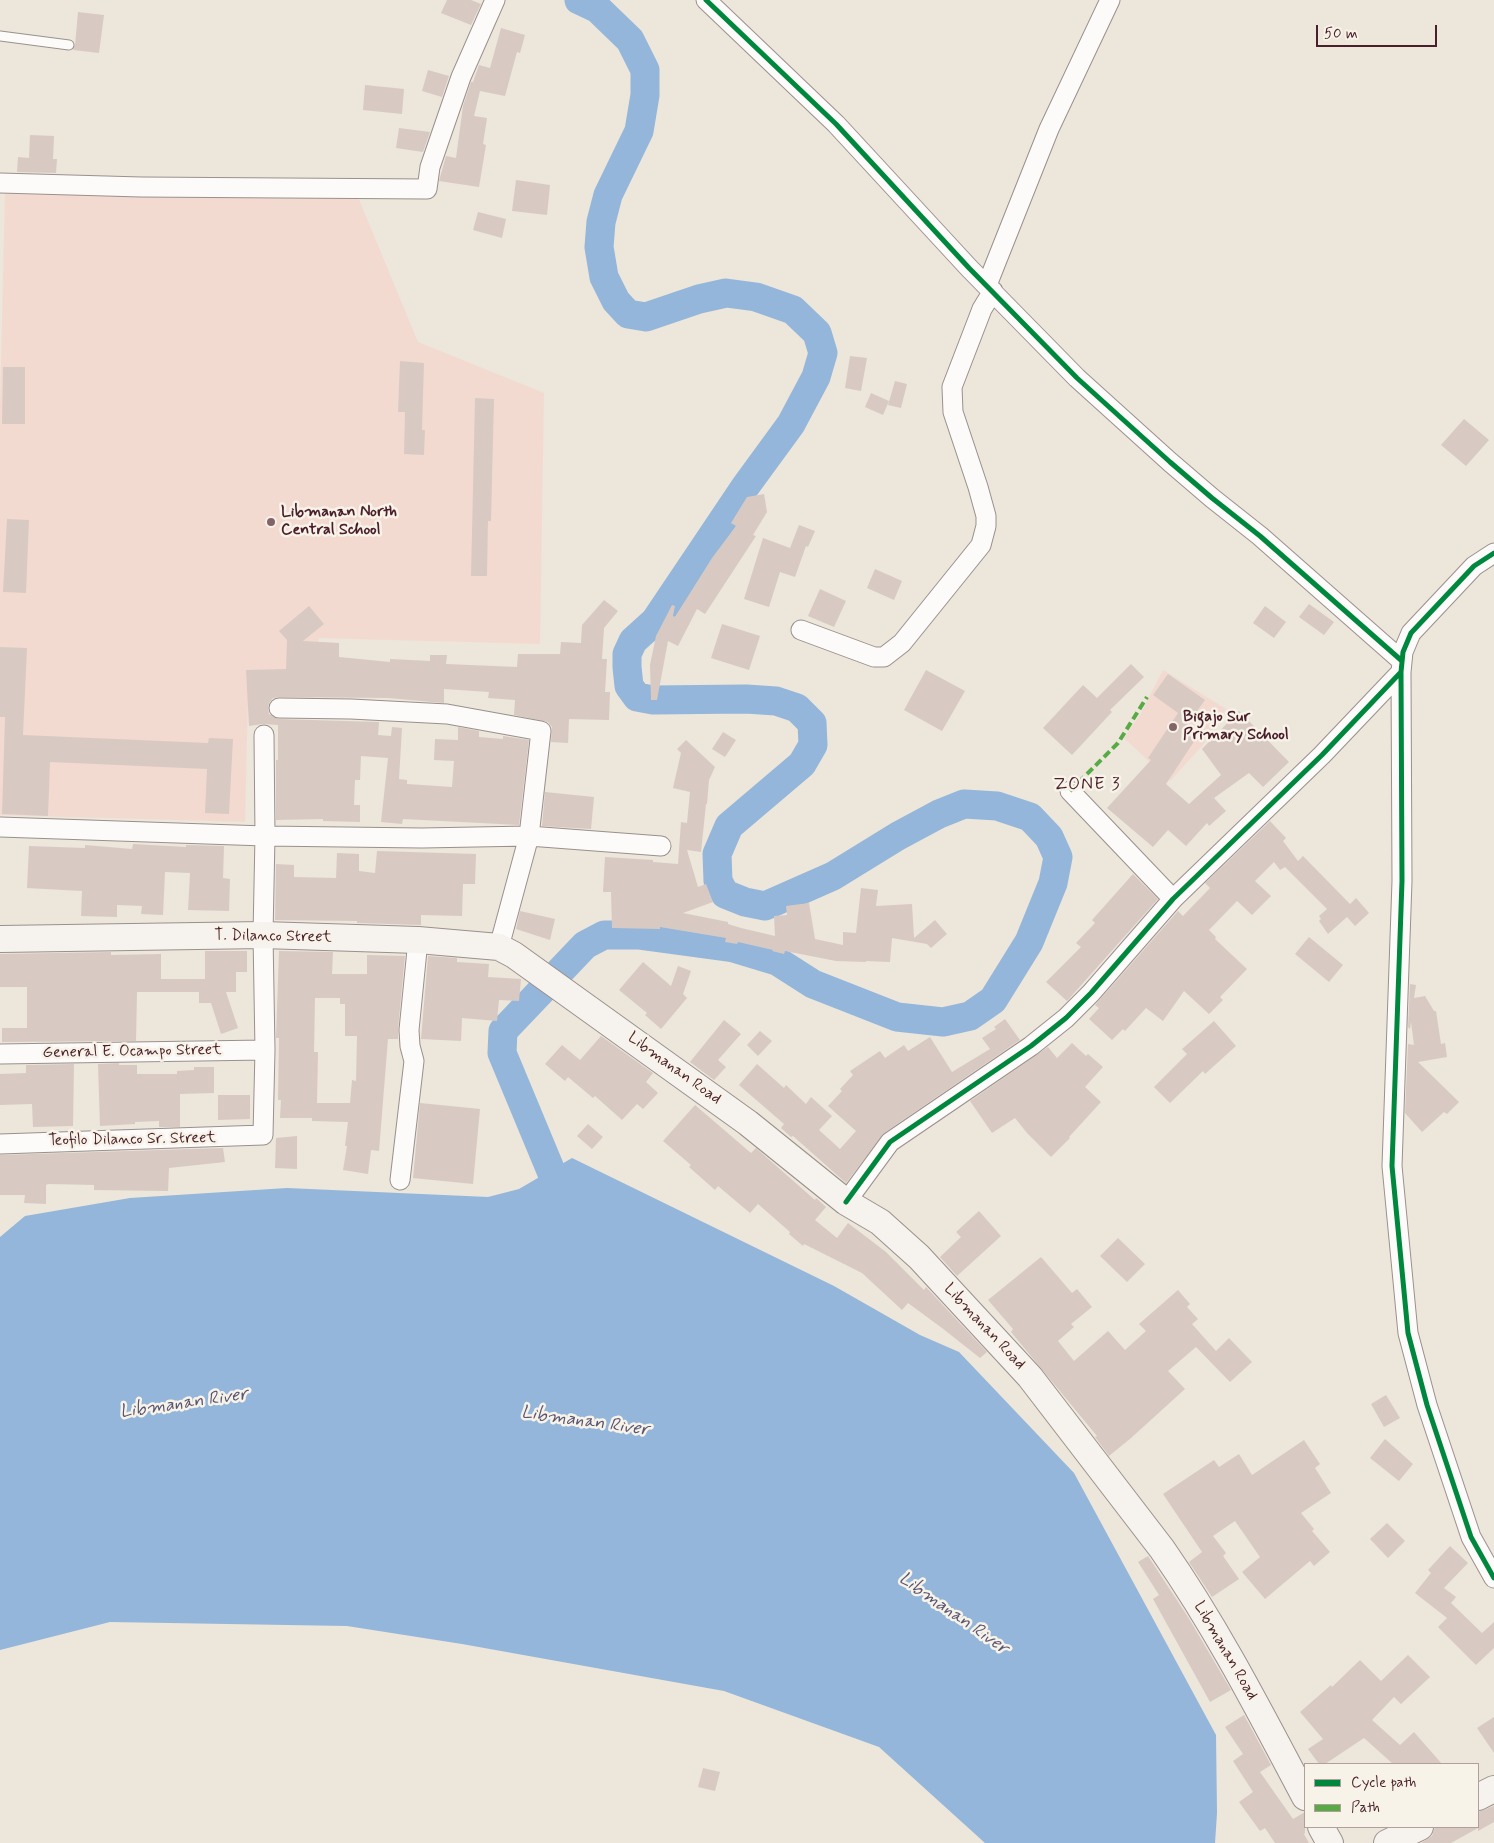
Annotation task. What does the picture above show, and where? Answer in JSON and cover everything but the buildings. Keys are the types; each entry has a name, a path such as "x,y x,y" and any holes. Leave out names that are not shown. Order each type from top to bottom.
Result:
{"main road":[{"name":"T. Dilanco Street","path":"0,939 263,935 418,940 500,947 538,973"},
{"name":"Libmanan Road","path":"538,973 580,1001 748,1123 846,1202 880,1222 920,1257 1030,1377 1162,1550 1195,1598 1232,1659 1304,1795"},
{"path":"1479,1797 1494,1789"},
{"path":"1322,1828 1330,1843"},
{"path":"1387,1843 1418,1828"}],"street":[{"path":"0,183 150,188 427,189 430,167 442,130 461,77 494,0"},
{"path":"706,0 836,124 1077,378 1212,498 1260,536 1401,667"},
{"path":"802,630 874,656 884,657 902,643 981,546 986,526 986,516 953,412 952,387 1049,129 1110,0"},
{"path":"1494,553 1474,566 1411,633 1403,652 1401,667 1402,881 1392,1166 1408,1333 1426,1406 1471,1537 1494,1578"},
{"path":"846,1202 890,1142 1031,1046 1066,1018 1091,993 1173,899 1322,755 1401,667"},
{"path":"279,708 351,709 447,714 541,731 530,836 500,947"},
{"path":"264,735 265,836 263,935 265,1050"},
{"path":"1070,791 1173,899"},
{"path":"0,828 265,836 422,838 530,836 660,846"},
{"path":"400,1180 414,1061 410,1046 410,1030 418,940"},
{"name":"General E. Ocampo Street","path":"0,1054 265,1050"},
{"name":"Teofilo Dilanco Sr. Street","path":"0,1144 263,1135 265,1050"}],"lane":[{"path":"0,36 69,45"}],"shaded area":[{"name":"Libmanan North Central School","path":"5,194 358,197 418,342 544,393 540,644 319,638 313,700 248,697 245,822 0,815 0,405"},
{"name":"Bigajo Sur Primary School","path":"1163,670 1226,709 1203,745 1170,781 1124,738 1140,715"}],"water":[{"name":"Libmanan River","path":"572,1158 834,1286 920,1335 959,1352 1074,1473 1216,1735 1217,1813 1215,1843 985,1843 879,1747 724,1691 462,1644 347,1626 110,1622 0,1650 0,1237 25,1216 130,1198 287,1188 488,1197 519,1189"}],"waterway":[{"path":"566,1207 502,1053 503,1031 585,945 604,935 638,935 734,948 777,961 813,984 897,1017 943,1022 970,1016 993,1000 1029,942 1053,883 1058,857 1049,837 1030,817 997,806 964,804 939,814 898,836 833,876 765,906 745,902 725,894 718,881 717,854 729,826 802,764 813,745 812,723 797,708 776,701 746,699 653,700 637,697 629,686 627,654 633,641 655,621 745,487 791,424 816,377 823,353 817,333 793,310 756,297 726,293 699,299 646,317 628,314 616,301 604,277 599,247 601,222 608,195 639,131 645,95 645,70 630,40 598,9 579,0"}],"marked path":[{"path":"1070,791 1118,743 1147,697"}],"cycle path":[{"path":"706,0 836,124 969,268 1077,378 1170,462 1260,536 1402,661"},
{"path":"1494,553 1474,566 1411,633 1403,652 1401,672 1402,881 1392,1166 1408,1333 1427,1405 1471,1537 1494,1578"},
{"path":"846,1202 890,1142 1031,1046 1066,1018 1091,993 1173,899 1322,755 1401,672"}],"place":[{"name":"Libmanan North Central School","path":"271,522"},
{"name":"Bigajo Sur Primary School","path":"1173,727"}],"district":[{"name":"ZONE 3","path":"1087,785"}]}
